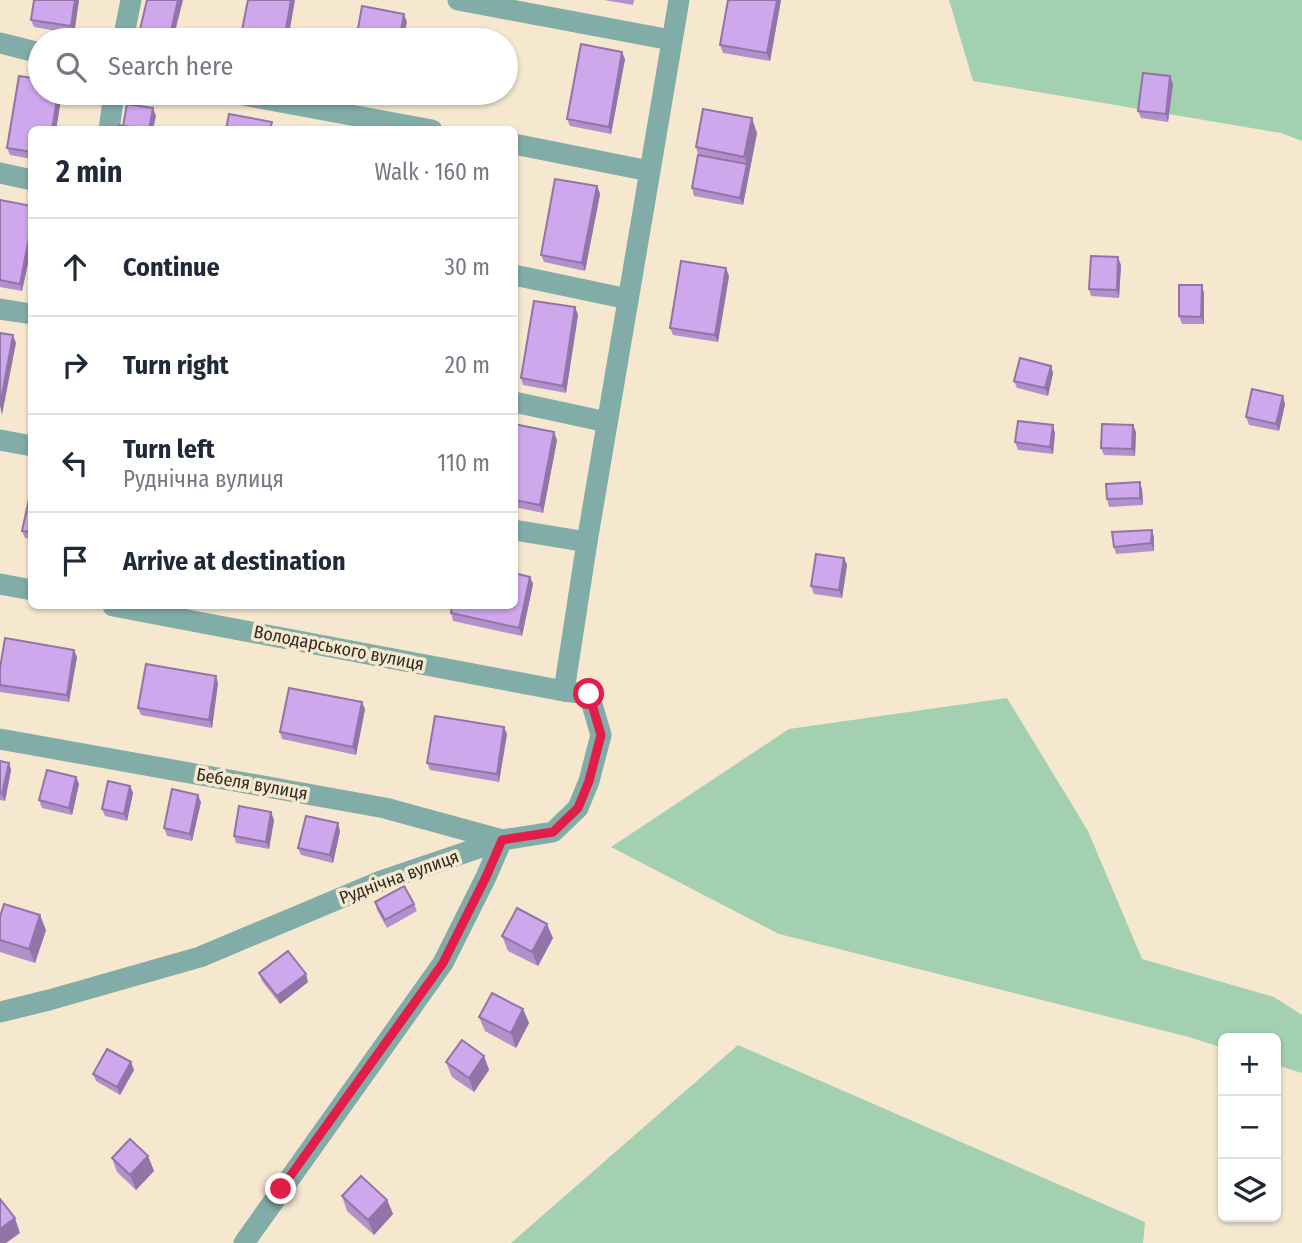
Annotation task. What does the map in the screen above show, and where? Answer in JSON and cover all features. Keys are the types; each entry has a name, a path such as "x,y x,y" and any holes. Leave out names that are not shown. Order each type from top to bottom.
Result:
{"street":[{"path":"125,28 131,0"},
{"path":"458,0 671,40"},
{"path":"564,691 679,0"},
{"path":"0,43 28,50"},
{"path":"110,126 112,105"},
{"path":"297,105 410,126"},
{"path":"518,145 649,172"},
{"path":"0,173 28,179"},
{"path":"518,276 628,299"},
{"path":"0,309 28,313"},
{"path":"518,403 607,422"},
{"path":"0,440 28,445"},
{"path":"518,531 587,542"},
{"path":"0,584 28,589"},
{"name":"Володарського вулиця","path":"129,609 589,694 601,735 589,781 578,808 553,832 502,840"},
{"name":"Бебеля вулиця","path":"0,739 385,808 502,840"},
{"path":"244,1243 443,963 502,840"},
{"name":"Руднічна вулиця","path":"0,1012 200,957 381,881 502,840"}],"green space":[{"path":"949,0 1302,0 1302,141 1281,133 973,81"},
{"path":"1007,698 1088,831 1142,959 1274,997 1302,1015 1302,1073 1281,1067 1281,1033 1218,1033 1218,1046 779,934 611,847 789,729"},
{"path":"738,1045 1145,1222 1143,1243 511,1243"}],"building":[{"path":"34,0 75,0 71,26 31,20"},
{"path":"147,0 178,0 172,28 140,28"},
{"path":"248,0 291,0 286,28 242,28"},
{"path":"728,0 777,0 767,53 720,45"},
{"path":"362,6 404,14 401,28 358,28"},
{"path":"581,44 622,52 609,127 567,119"},
{"path":"1143,73 1170,76 1166,114 1138,111"},
{"path":"19,76 28,77 28,105 56,105 53,126 28,126 28,151 7,148"},
{"path":"127,105 153,108 150,126 123,126"},
{"path":"703,109 752,118 744,157 696,147"},
{"path":"229,114 272,122 271,126 227,126"},
{"path":"698,155 747,164 740,198 692,188"},
{"path":"555,179 597,186 582,263 541,255"},
{"path":"0,200 28,205 28,243 20,284 0,280"},
{"path":"1091,256 1118,257 1117,290 1089,289"},
{"path":"681,261 726,268 715,335 670,328"},
{"path":"1179,285 1202,285 1201,317 1179,316"},
{"path":"534,301 575,307 563,386 521,378"},
{"path":"0,333 13,335 0,406"},
{"path":"1020,358 1051,366 1045,388 1014,381"},
{"path":"1252,389 1283,396 1276,424 1246,417"},
{"path":"1018,421 1053,425 1050,447 1015,442"},
{"path":"1102,424 1133,425 1132,449 1101,448"},
{"path":"518,425 554,432 540,505 518,501"},
{"path":"1140,482 1140,498 1107,499 1106,484"},
{"path":"28,504 28,532 22,531"},
{"path":"1152,530 1151,543 1114,547 1112,532"},
{"path":"816,554 844,558 839,590 811,586"},
{"path":"518,574 530,577 519,628 451,613 452,609 518,609"},
{"path":"5,638 74,650 67,695 0,685"},
{"path":"146,664 216,676 209,720 138,708"},
{"path":"289,688 362,702 353,747 280,732"},
{"path":"435,716 504,727 497,774 427,763"},
{"path":"0,761 9,763 2,794 0,793"},
{"path":"47,770 76,777 69,808 39,800"},
{"path":"108,781 130,786 124,814 102,809"},
{"path":"172,789 198,795 190,834 164,828"},
{"path":"239,806 271,812 266,842 234,836"},
{"path":"306,816 338,823 330,855 298,848"},
{"path":"404,886 414,904 385,920 375,902"},
{"path":"4,904 40,915 29,949 0,940 0,917"},
{"path":"517,908 547,924 532,952 502,936"},
{"path":"288,951 306,974 277,996 259,973"},
{"path":"492,993 523,1009 511,1033 479,1017"},
{"path":"462,1040 484,1056 469,1078 446,1062"},
{"path":"107,1049 131,1062 117,1087 93,1074"},
{"path":"130,1139 148,1156 130,1175 112,1158"},
{"path":"361,1176 387,1200 368,1220 342,1196"},
{"path":"0,1199 15,1218 0,1229"}],"route":[{"path":"281,1189 443,963 502,840 553,832 578,808 589,781 601,735 589,694"}]}
